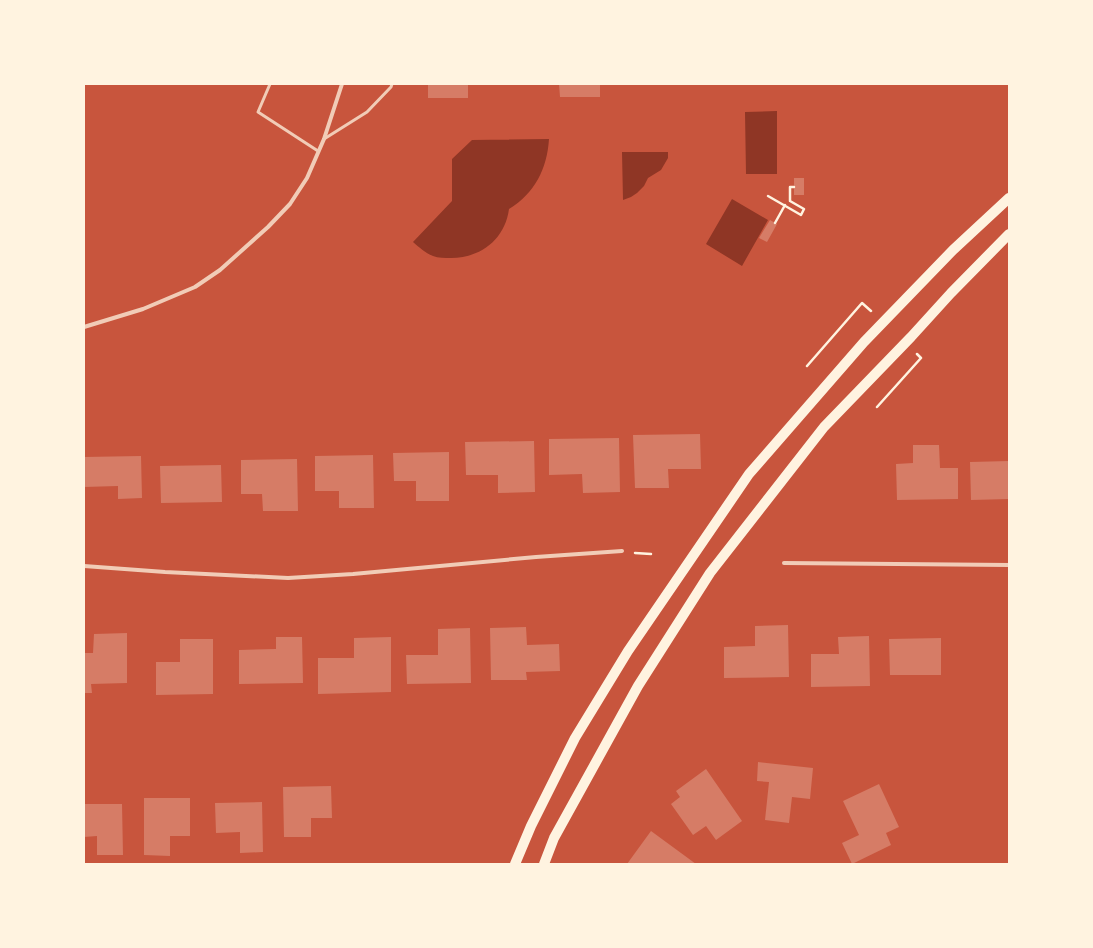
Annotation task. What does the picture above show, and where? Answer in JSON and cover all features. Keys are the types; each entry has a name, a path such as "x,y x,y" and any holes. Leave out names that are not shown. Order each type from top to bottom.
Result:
{"main road":[{"path":"515,864 531,826 575,738 628,651 749,474 864,342 953,250 1009,198"},
{"path":"544,864 554,838 638,686 710,573 824,427 1009,234"}],"street":[{"path":"84,327 143,309 195,287 220,270 268,226 290,204 307,178 324,139 342,84"},
{"path":"84,566 165,572 288,578 353,574 536,557 622,551"},
{"path":"784,562 1009,565"}],"lane":[{"path":"270,84 258,112 318,151"},
{"path":"324,139 367,112 391,87 392,84"}],"path":[{"path":"768,196 801,215 804,209 790,201 790,187 794,187"},
{"path":"775,223 785,205"},
{"path":"807,366 862,303"},
{"path":"877,407 921,358"}],"shaded area":[{"path":"777,111 777,174 746,174 745,112"},
{"path":"549,139 546,160 533,188 518,203 509,209 507,220 497,238 490,245 472,255 444,258 430,255 413,242 452,201 452,159 472,140"},
{"path":"622,152 668,152 668,158 661,170 648,178 644,186 637,193 623,200"},
{"path":"732,199 768,220 742,266 706,244"}],"building":[{"path":"428,84 468,84 468,98 428,98"},
{"path":"559,84 600,84 600,97 560,97"},
{"path":"794,178 804,178 804,195 794,195"},
{"path":"770,220 777,224 767,242 759,238"},
{"path":"700,434 701,469 668,469 669,488 635,488 633,435"},
{"path":"619,438 620,492 583,493 582,474 549,475 549,439"},
{"path":"534,441 535,492 498,493 498,475 466,475 465,442"},
{"path":"913,445 939,445 940,468 958,468 958,499 897,500 896,464 913,463"},
{"path":"449,452 449,501 416,501 416,481 394,481 393,453"},
{"path":"373,455 374,508 339,508 339,491 315,491 315,456"},
{"path":"141,456 142,498 118,499 118,486 84,487 84,457"},
{"path":"297,459 298,511 263,511 262,494 241,494 241,460"},
{"path":"1009,461 1009,499 971,500 970,462"},
{"path":"221,465 222,502 161,503 160,466"},
{"path":"788,625 789,677 724,678 724,647 755,646 755,626"},
{"path":"526,627 527,645 559,644 560,671 526,672 527,680 491,680 490,628"},
{"path":"470,628 471,683 407,684 406,655 438,655 438,629"},
{"path":"127,633 127,683 91,684 92,693 84,693 84,653 93,653 94,634"},
{"path":"869,636 870,686 811,687 811,654 839,654 838,637"},
{"path":"276,637 302,637 303,683 239,684 239,650 276,649"},
{"path":"391,637 391,692 318,694 318,658 354,658 354,638"},
{"path":"941,638 941,675 890,675 889,639"},
{"path":"180,639 213,639 213,694 156,695 156,662 180,662"},
{"path":"758,762 813,768 810,799 792,797 789,823 765,820 769,782 757,781"},
{"path":"706,769 742,821 716,840 706,826 693,835 671,804 680,797 676,791"},
{"path":"879,784 899,827 886,833 891,845 852,864 842,843 859,835 843,801"},
{"path":"331,786 332,818 311,818 311,837 284,837 283,787"},
{"path":"144,798 190,798 190,836 170,836 170,856 144,855"},
{"path":"262,802 263,852 240,853 240,832 216,833 215,803"},
{"path":"84,804 122,804 123,855 97,855 97,836 84,837"},
{"path":"651,831 696,864 627,864"}]}
